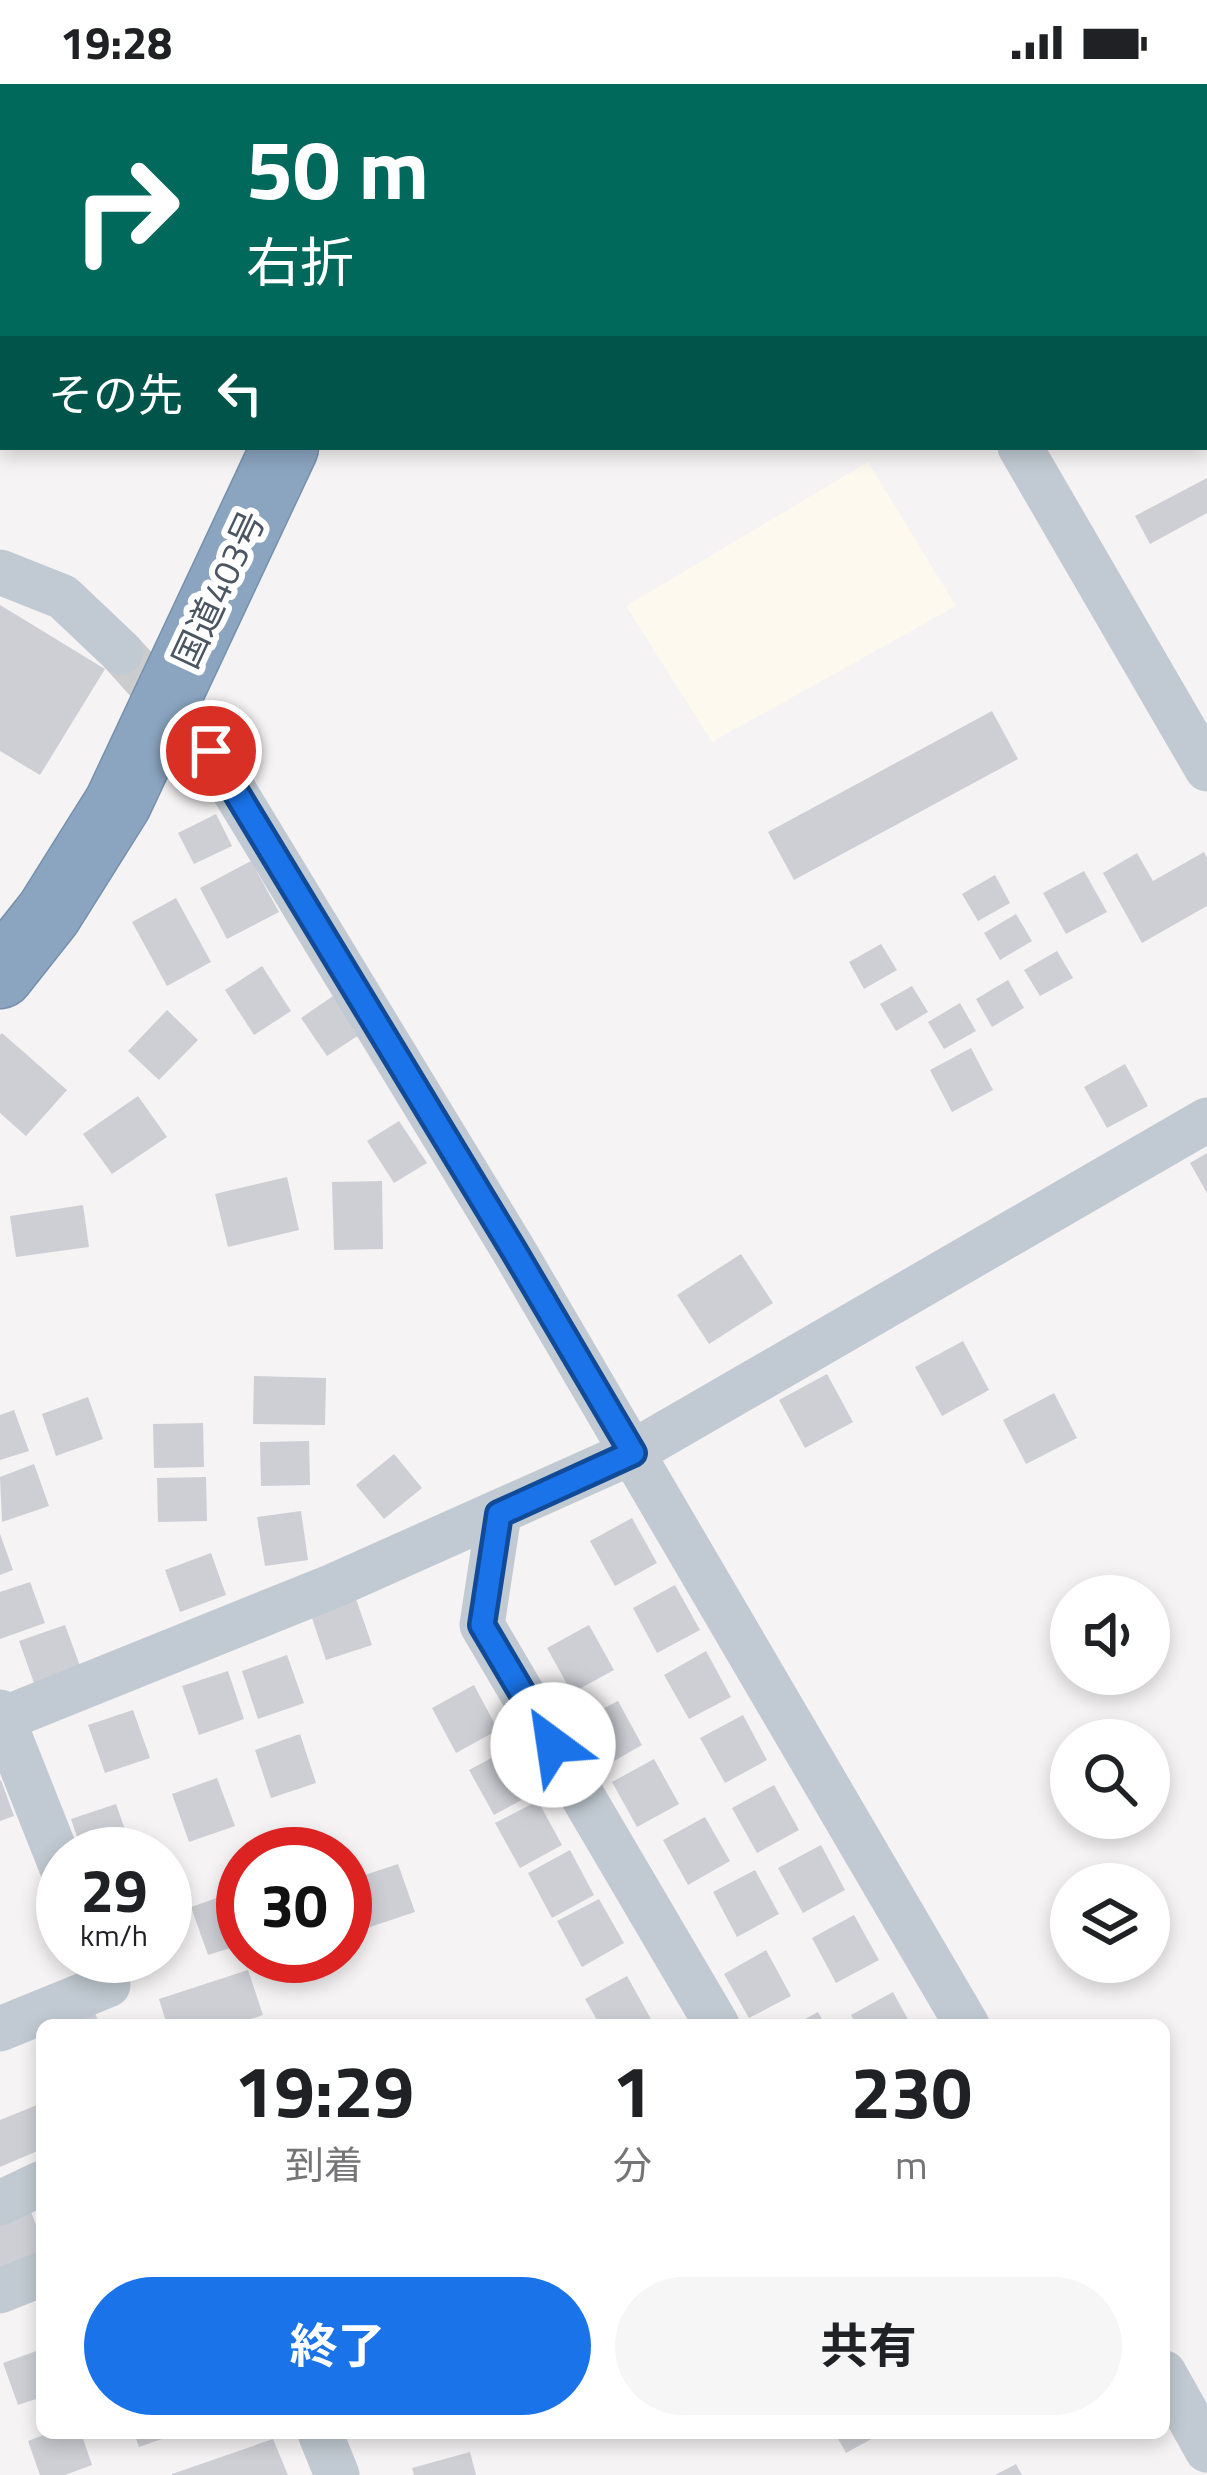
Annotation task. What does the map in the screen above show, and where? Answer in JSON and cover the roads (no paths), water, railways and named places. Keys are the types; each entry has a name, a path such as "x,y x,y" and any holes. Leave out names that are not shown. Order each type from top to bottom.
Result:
{"highway":[{"name":"国道403号","path":"0,975 49,913 118,803 284,450"}],"street":[{"path":"1022,450 1207,769"},
{"path":"0,572 63,597 121,652"},
{"path":"211,751 514,1251 963,2019"},
{"path":"46,1827 2,1716 333,1586 633,1453 1207,1120"},
{"path":"499,1514 482,1625 713,2019"},
{"path":"0,2029 110,1989"},
{"path":"0,2203 36,2186"},
{"path":"0,2291 36,2276"},
{"path":"1170,2384 1207,2450"},
{"path":"323,2439 338,2475"}],"tunnel":[{"path":"121,652 210,751"}]}
